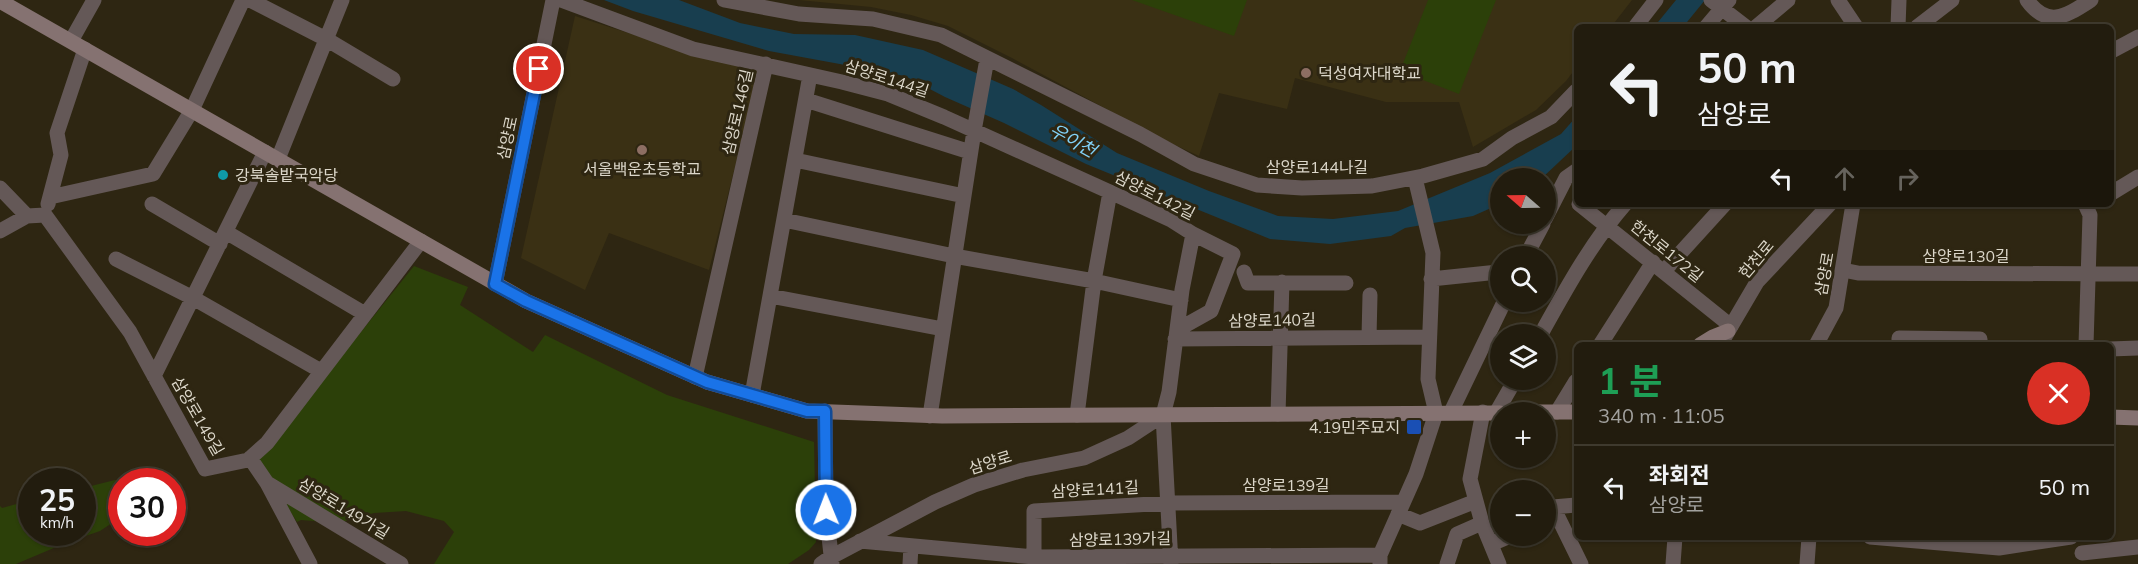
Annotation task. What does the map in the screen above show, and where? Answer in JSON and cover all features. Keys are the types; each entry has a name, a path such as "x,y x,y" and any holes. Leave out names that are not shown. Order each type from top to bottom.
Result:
{"main road":[{"path":"0,1 526,301 695,377 807,411 930,416 1490,413"},
{"path":"1705,342 1730,329"},
{"path":"1557,412 1574,412"},
{"path":"2114,417 2138,418"}],"street":[{"path":"71,42 94,0"},
{"path":"50,197 153,174 192,110 243,0"},
{"path":"250,0 326,39 393,79"},
{"path":"154,376 223,238 272,156 342,0"},
{"name":"삼양로","path":"495,284 553,0"},
{"name":"삼양로146길","path":"561,0 693,49 766,64 695,377"},
{"name":"삼양로144나길","path":"724,0 799,14 873,19 941,35 1140,134 1194,164 1257,185 1302,188 1372,186 1415,178 1483,159 1512,138 1551,117 1574,93"},
{"path":"1637,24 1656,0"},
{"path":"1760,24 1788,0"},
{"path":"1838,0 1854,24"},
{"path":"1898,24 1899,0"},
{"path":"1921,24 1952,0"},
{"path":"2027,0 2035,11 2045,17 2067,15 2091,0"},
{"path":"1708,24 1720,3 1743,24"},
{"path":"2114,50 2138,37"},
{"path":"0,231 27,216 45,215 61,155 57,133 85,49"},
{"path":"930,416 970,152 987,59"},
{"name":"삼양로144길","path":"766,64 888,94 974,131"},
{"path":"752,395 810,75"},
{"path":"806,100 970,152"},
{"name":"삼양로142길","path":"974,131 1171,220 1193,234 1181,300 1169,392 1163,415"},
{"path":"795,160 964,196"},
{"path":"1556,198 1566,178 1574,172"},
{"path":"2114,192 2138,177"},
{"path":"1415,178 1432,253 1428,379 1443,412"},
{"path":"0,188 27,216"},
{"name":"한천로172길","path":"1560,190 1574,200"},
{"path":"1077,415 1094,281 1110,192"},
{"path":"152,204 223,238 365,314"},
{"name":"한천로172길","path":"1583,207 1730,329"},
{"path":"1547,324 1575,274 1607,225 1622,207"},
{"path":"1602,342 1658,267 1722,207"},
{"name":"한천로","path":"1722,342 1757,282 1827,207"},
{"name":"삼양로","path":"1818,342 1836,308 1853,207"},
{"path":"2086,342 2089,207"},
{"name":"삼양로149길","path":"45,215 130,332 205,469 250,458 267,443 421,241"},
{"path":"784,220 1181,300"},
{"path":"1176,334 1211,311 1233,254 1193,234"},
{"path":"116,259 193,298 321,371"},
{"name":"삼양로130길","path":"1843,270 1858,273 2138,274"},
{"path":"1244,272 1248,283 1346,283"},
{"path":"1431,279 1490,273"},
{"path":"1278,414 1282,282"},
{"path":"1369,337 1370,295"},
{"path":"770,296 943,329"},
{"path":"1380,560 1443,412 1498,312"},
{"name":"삼양로140길","path":"1176,334 1280,338 1429,337"},
{"path":"1899,342 1899,338 1980,339 1980,342"},
{"path":"2114,349 2138,348"},
{"path":"1557,412 1574,384"},
{"path":"825,411 828,562"},
{"path":"1163,415 1172,560"},
{"name":"삼양로","path":"828,562 860,541 935,502 974,485 1023,470 1084,458 1128,438 1163,415"},
{"path":"1490,422 1470,479 1482,523 1490,542"},
{"name":"삼양로149가길","path":"250,458 267,483 310,564"},
{"name":"삼양로149가길","path":"267,483 401,564"},
{"name":"삼양로139길","path":"1169,503 1401,508 1420,523 1476,501"},
{"name":"삼양로141길","path":"1034,557 1034,510 1169,503"},
{"path":"1556,507 1574,506"},
{"path":"1448,564 1457,534 1482,523"},
{"path":"1556,526 1581,564"},
{"path":"1673,564 1675,540"},
{"path":"1807,564 1809,540"},
{"path":"1941,540 1988,542 1999,548 2051,540"},
{"path":"2081,540 2083,558 2138,547"},
{"name":"삼양로139가길","path":"860,541 1089,561 1380,560"},
{"path":"910,564 911,546"},
{"path":"1492,546 1499,564"}],"shaded area":[{"name":"덕성여자대학교","path":"799,0 1632,0 1613,24 1574,24 1574,71 1566,81 1536,110 1473,147 1459,102 1386,102 1295,78 1287,109 1219,93 1199,156 1164,140 948,26 911,15 871,7"},
{"name":"서울백운초등학교","path":"575,16 691,53 760,67 709,270 609,233 585,290 521,258"}],"green space":[{"path":"1132,0 1247,0 1234,36"},
{"path":"1428,0 1496,0 1459,94 1400,71"},
{"path":"414,266 468,287 460,305 533,352 545,335 667,395 814,442 816,542 809,550 788,564 434,564 454,532 444,521 406,511 374,513 338,523 301,520 297,522 258,460"},
{"path":"108,482 108,526 96,532 96,485"},
{"path":"18,504 18,546 59,546 16,564 0,564 0,506 2,508"}],"water":[{"name":"우이천","path":"604,0 679,0 740,23 794,34 855,35 923,50 1013,89 1117,153 1209,191 1278,216 1333,219 1398,211 1490,173 1490,208 1473,216 1405,228 1391,236 1330,244 1270,239 1086,164 905,76 769,51 633,11"},
{"path":"1676,0 1705,0 1685,24 1656,24"},
{"name":"우이천","path":"1574,119 1574,148 1553,168 1499,168 1561,134"}],"place":[{"name":"덕성여자대학교","path":"1306,73"},
{"name":"서울백운초등학교","path":"642,150"},
{"name":"강북솔밭국악당","path":"223,175"},
{"name":"4.19민주묘지","path":"1414,427"}],"route":[{"path":"539,69 495,284 526,301 707,382 807,411 825,411 826,510"}]}
